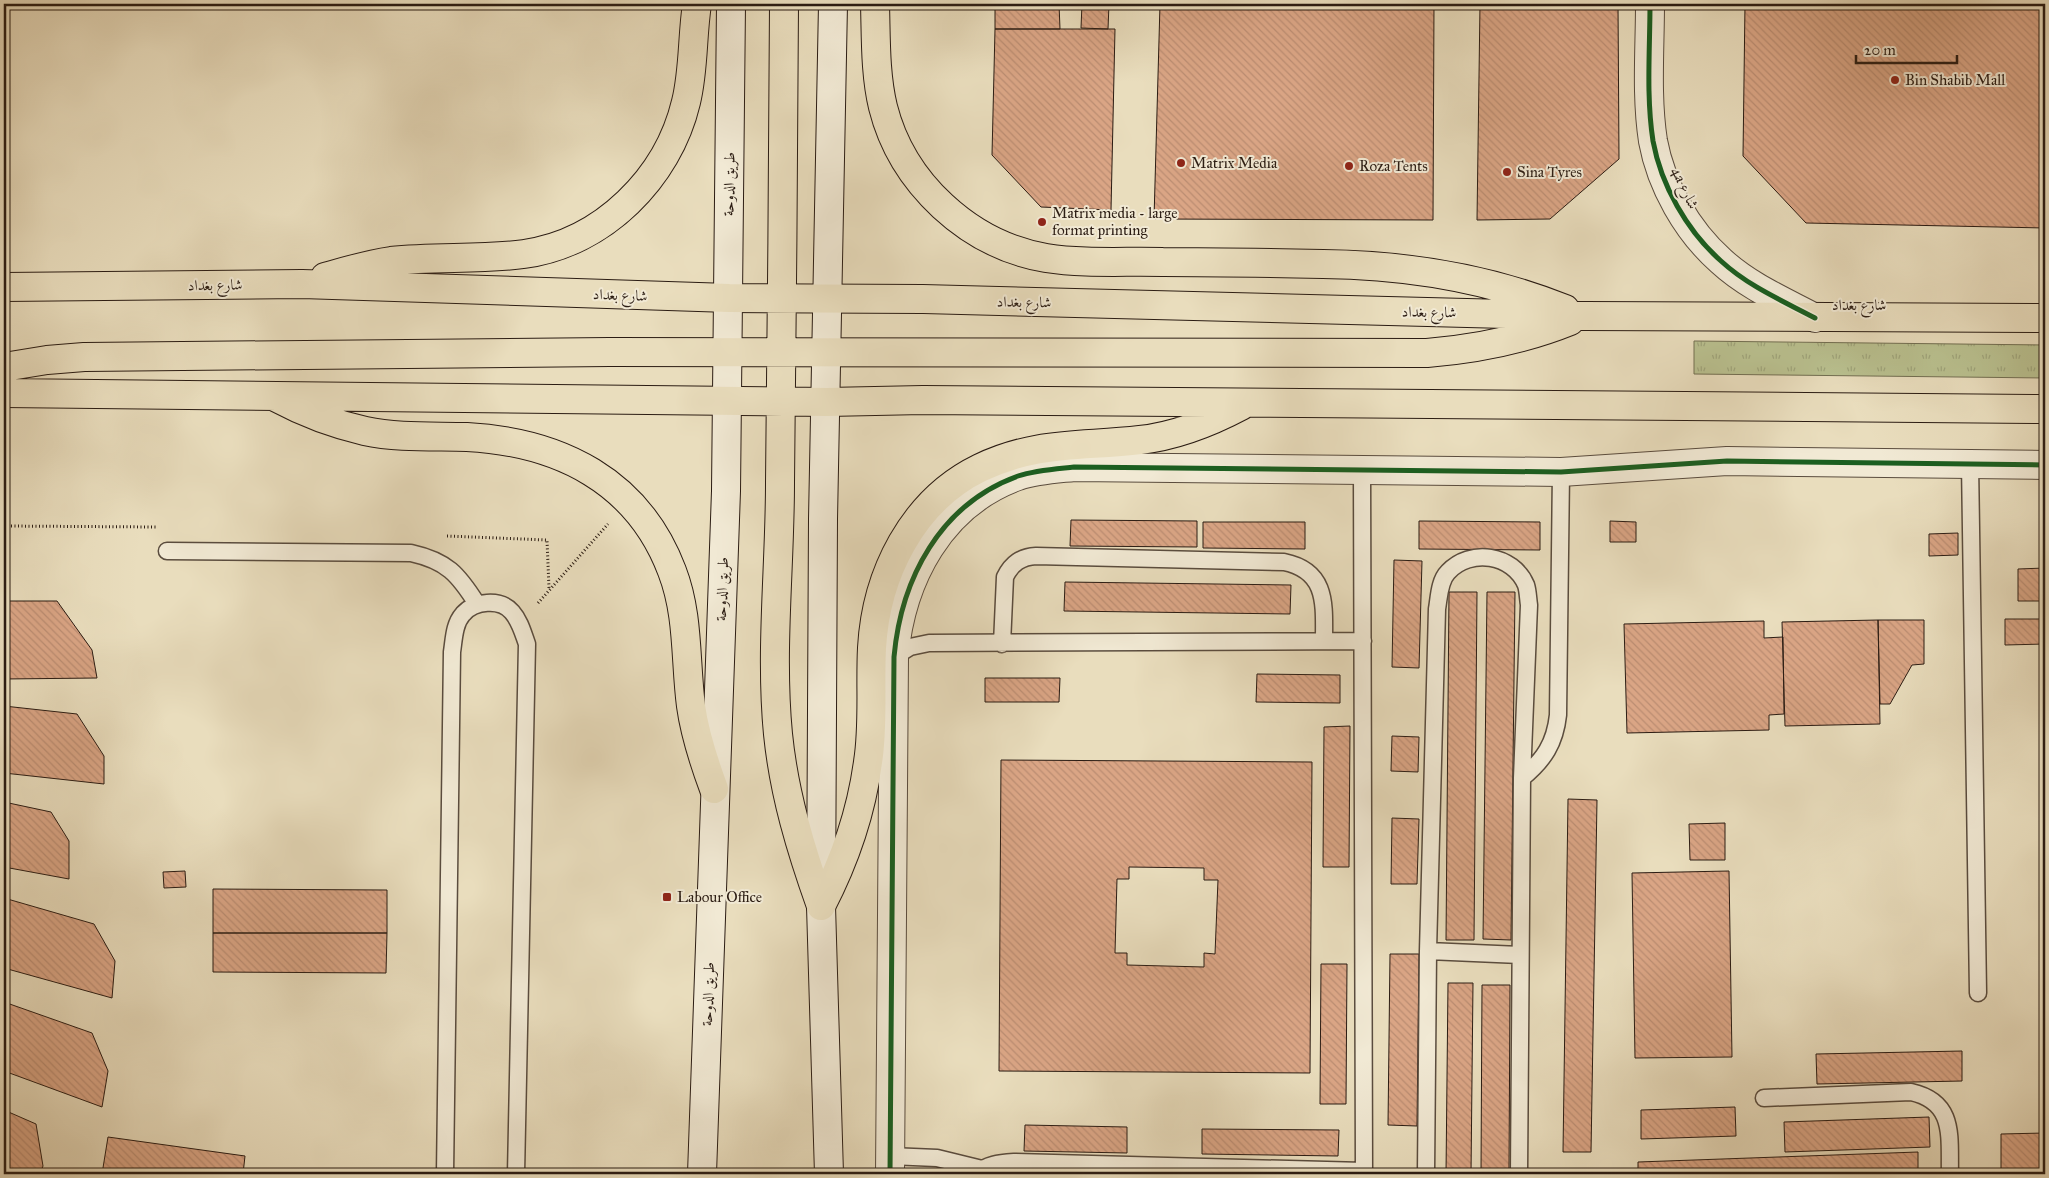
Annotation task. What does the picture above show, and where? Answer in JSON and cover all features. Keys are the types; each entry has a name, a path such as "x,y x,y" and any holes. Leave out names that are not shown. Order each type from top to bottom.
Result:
{"main road":[{"path":"302,284 342,272 391,261 533,252 572,240 616,214 649,180 672,143 680,123 690,80 697,4"},
{"name":"طريق الدوحة","path":"702,1174 727,401 731,4"},
{"path":"784,4 781,401 775,655 778,735 794,824 821,906"},
{"path":"829,1174 821,906 823,519 828,354 833,4"},
{"path":"875,4 878,78 883,107 895,142 906,163 932,197 969,227 993,240 1018,251 1071,261 1326,264 1429,272 1481,281 1533,296 1583,316"},
{"name":"4a شارع","path":"1650,4 1650,98 1653,141 1667,186 1689,227 1721,261 1758,288 1815,318"},
{"name":"شارع بغداد","path":"4,287 302,284 728,298 923,299 1583,316 2045,318"},
{"path":"4,367 84,356 728,353 1427,353 1499,344 1553,328 1583,316"},
{"path":"4,393 827,402 923,400 2045,409"},
{"path":"271,395 302,411 334,423 367,431 494,440 522,444 552,452 581,464 607,482 628,501 649,526 662,548 680,597 685,623 691,704 696,734 714,789"},
{"path":"821,906 853,836 863,798 870,741 872,648 876,616 884,585 895,555 911,527 932,500 952,484 1003,457 1059,445 1114,443 1170,435 1196,427 1246,404"},
{"path":"890,1165 894,657 896,630 907,590 936,536 949,520 970,502 1017,476 1041,470 1074,467 1561,472 1727,461 2045,465"}],"lane":[{"path":"1970,463 1978,992"},
{"path":"890,1165 937,1158 979,1172 997,1163 1014,1162 1364,1173 1364,641 1362,469"},
{"path":"1522,778 1544,757 1556,730 1558,715 1561,472"},
{"path":"167,551 411,553 431,558 450,568 464,582 477,604"},
{"path":"1002,644 1005,577 1017,561 1026,557 1036,556 1284,562 1295,564 1314,577 1320,587 1324,609 1324,642"},
{"path":"1426,1174 1428,951 1437,609 1440,590 1446,573 1462,561 1480,556 1500,559 1516,570 1526,585 1529,604 1522,778 1519,1174"},
{"path":"445,1174 452,652 454,630 462,614 477,604 496,602 511,610 521,626 527,644 516,1174"},
{"path":"894,657 910,647 929,643 1364,641"},
{"path":"1428,951 1520,955"},
{"path":"1764,1098 1911,1092 1925,1095 1937,1103 1945,1114 1948,1128 1950,1174"}],"path":[{"path":"521,626 549,588 628,501"}],"green space":[{"path":"1694,341 2045,345 2045,378 1694,374"}],"building":[{"path":"995,4 1059,4 1060,29 995,29"},
{"path":"1082,4 1109,4 1108,29 1081,28"},
{"path":"1160,4 1434,4 1433,220 1154,219"},
{"path":"1480,4 1618,4 1619,159 1550,219 1477,220"},
{"name":"Bin Shabib Mall","path":"1745,4 2045,4 2045,228 1806,223 1743,156"},
{"path":"995,29 1115,29 1111,210 1041,207 992,155"},
{"path":"1071,520 1197,521 1197,547 1070,546"},
{"path":"1419,521 1540,522 1540,550 1419,549"},
{"path":"1610,521 1636,522 1636,542 1610,542"},
{"path":"1203,522 1305,522 1305,549 1203,548"},
{"path":"1958,533 1958,555 1929,556 1929,534"},
{"path":"1394,560 1422,561 1419,668 1392,667"},
{"path":"2045,568 2045,601 2018,601 2018,569"},
{"path":"1065,582 1291,585 1290,614 1064,611"},
{"path":"1449,592 1477,592 1474,940 1446,940"},
{"path":"1487,592 1515,592 1511,940 1483,939"},
{"path":"4,601 57,601 92,650 97,678 4,679"},
{"path":"2005,619 2045,619 2045,644 2005,645"},
{"path":"1878,620 1924,620 1924,664 1912,665 1890,704 1880,704"},
{"path":"1878,620 1880,724 1785,726 1782,622"},
{"path":"1764,621 1764,638 1783,637 1784,714 1769,715 1769,730 1627,733 1624,624"},
{"path":"1257,674 1340,675 1340,703 1256,702"},
{"path":"985,678 1060,678 1059,702 985,702"},
{"path":"4,706 77,714 104,756 104,784 4,773"},
{"path":"1350,726 1349,867 1323,867 1324,727"},
{"path":"1392,736 1419,737 1418,772 1391,771"},
{"path":"1001,760 1312,762 1310,1073 999,1071","holes":["1129,867 1204,868 1204,880 1218,880 1215,954 1204,953 1204,967 1127,965 1127,953 1115,953 1117,879 1129,879"]},
{"path":"1568,799 1597,800 1591,1152 1563,1152"},
{"path":"4,802 51,812 69,841 69,879 4,867"},
{"path":"1392,818 1419,819 1417,884 1391,884"},
{"path":"1725,823 1725,860 1690,860 1689,824"},
{"path":"185,871 186,887 164,888 163,872"},
{"path":"1729,871 1732,1057 1635,1058 1632,873"},
{"path":"213,889 387,890 387,933 213,933"},
{"path":"4,898 94,924 115,961 112,998 4,968"},
{"path":"213,933 387,933 386,973 213,972"},
{"path":"1390,954 1419,954 1417,1126 1388,1125"},
{"path":"1321,964 1347,964 1346,1104 1320,1104"},
{"path":"1448,983 1473,983 1471,1174 1446,1174"},
{"path":"1482,985 1510,985 1509,1174 1481,1174"},
{"path":"4,1002 92,1033 108,1071 102,1107 4,1071"},
{"path":"1962,1051 1962,1081 1817,1084 1816,1054"},
{"path":"1735,1107 1736,1136 1641,1139 1641,1110"},
{"path":"4,1110 36,1124 43,1166 40,1174 4,1174"},
{"path":"1929,1117 1930,1147 1785,1152 1784,1122"},
{"path":"1025,1125 1127,1127 1127,1153 1024,1151"},
{"path":"1202,1129 1339,1130 1338,1156 1202,1154"},
{"path":"2045,1133 2045,1174 2001,1174 2001,1134"},
{"path":"108,1137 245,1156 243,1174 102,1174"},
{"path":"1918,1152 1918,1174 1638,1174 1638,1162"}],"cycle path":[{"path":"1650,4 1649,90 1653,141 1662,174 1677,206 1697,236 1731,270 1766,293 1815,318"},
{"path":"890,1174 894,657 898,628 905,600 929,548 946,525 967,505 991,489 1025,474 1074,467 1561,472 1727,461 2045,465"}],"place":[{"name":"Bin Shabib Mall","path":"1895,80"},
{"name":"Matrix Media","path":"1181,163"},
{"name":"Roza Tents","path":"1349,166"},
{"name":"Sina Tyres","path":"1507,172"},
{"name":"Matrix media - large format printing","path":"1042,222"},
{"name":"Labour Office","path":"667,897"}]}
